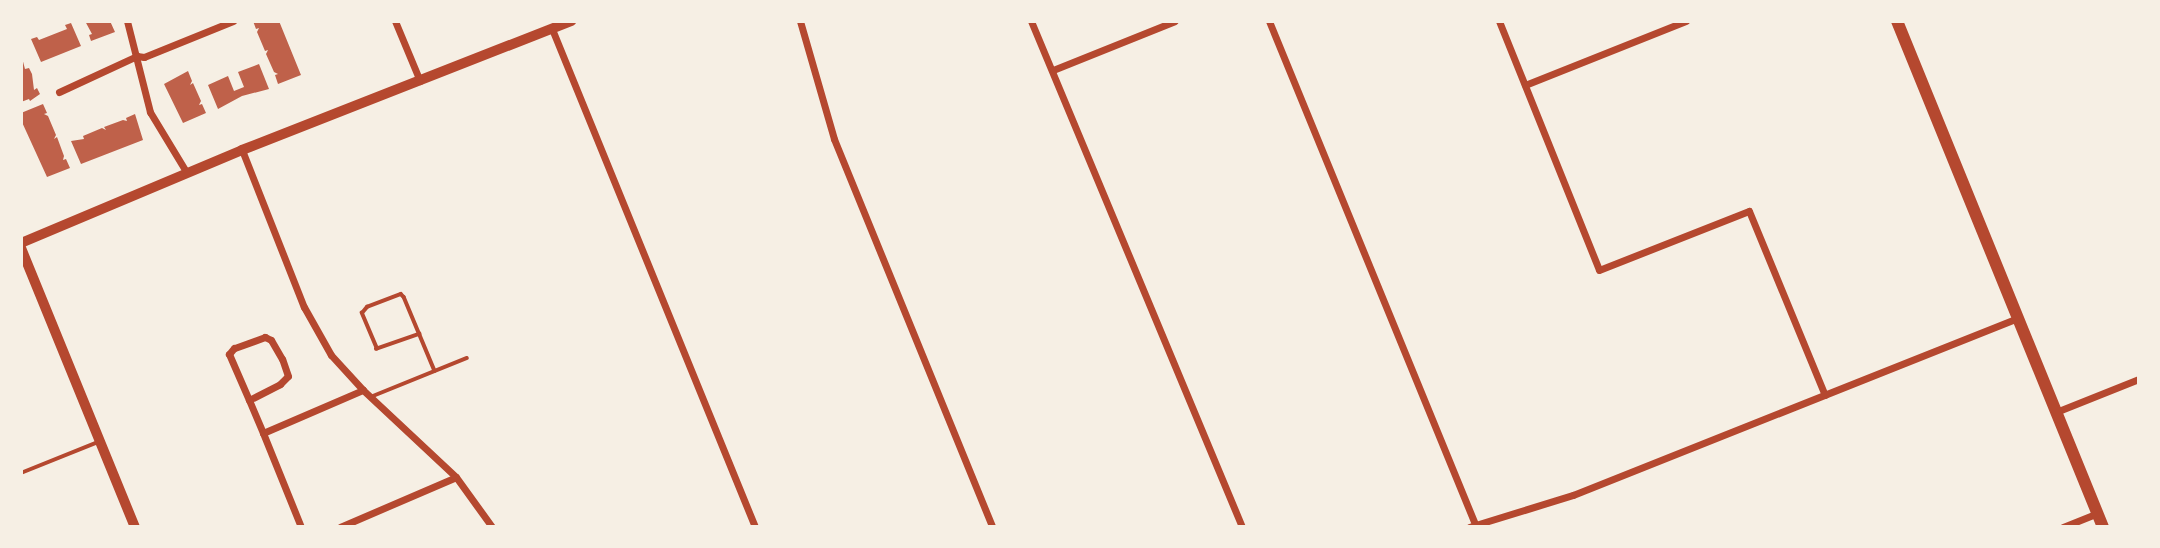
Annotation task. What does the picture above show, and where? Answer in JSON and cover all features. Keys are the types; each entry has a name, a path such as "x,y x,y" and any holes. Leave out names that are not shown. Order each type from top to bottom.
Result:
{"main road":[{"path":"134,527 21,245 242,150 572,21"},
{"path":"1896,21 2103,527"}],"street":[{"path":"127,21 150,111 187,173"},
{"path":"59,92 137,56 144,57 233,21"},
{"path":"395,21 420,81"},
{"path":"800,21 834,139 992,527"},
{"path":"1031,21 1242,527"},
{"path":"1053,70 1175,21"},
{"path":"1269,21 1472,526 1573,495 2017,318"},
{"path":"1499,21 1599,270 1749,211 1825,395"},
{"path":"1525,85 1686,21"},
{"path":"552,29 755,527"},
{"path":"242,150 304,307 331,355 363,390 456,477 492,527"},
{"path":"249,400 280,384 288,376 271,340 265,337 234,348 229,354 301,527"},
{"path":"2056,412 2139,379"},
{"path":"263,433 363,390"},
{"path":"340,527 456,477"},
{"path":"2063,527 2097,513"}],"lane":[{"path":"420,334 377,349 362,313 367,307 401,294 420,334 435,371"},
{"path":"371,397 467,358"},
{"path":"21,473 100,441"}],"building":[{"path":"85,21 110,21 115,32 91,41 89,35 92,34"},
{"path":"253,21 279,21 301,75 278,84 275,75 278,74 274,72 266,54 268,50 265,51 257,32 259,28 256,29"},
{"path":"71,23 81,46 41,62 31,39 37,37 39,40 67,29 65,25"},
{"path":"21,54 25,69 29,68 32,74 34,90 37,88 40,94 30,101 21,102"},
{"path":"259,64 269,89 242,96 218,109 208,85 228,76 234,91 244,87 238,72"},
{"path":"188,71 192,81 190,85 193,83 201,101 199,105 202,104 206,113 183,123 164,84"},
{"path":"43,104 47,113 44,114 48,116 56,135 54,139 57,137 63,160 66,159 70,168 47,177 21,120 21,113"},
{"path":"135,114 143,140 81,164 71,141 84,139 83,136 102,128 106,130 104,127 127,121 126,118"}]}
